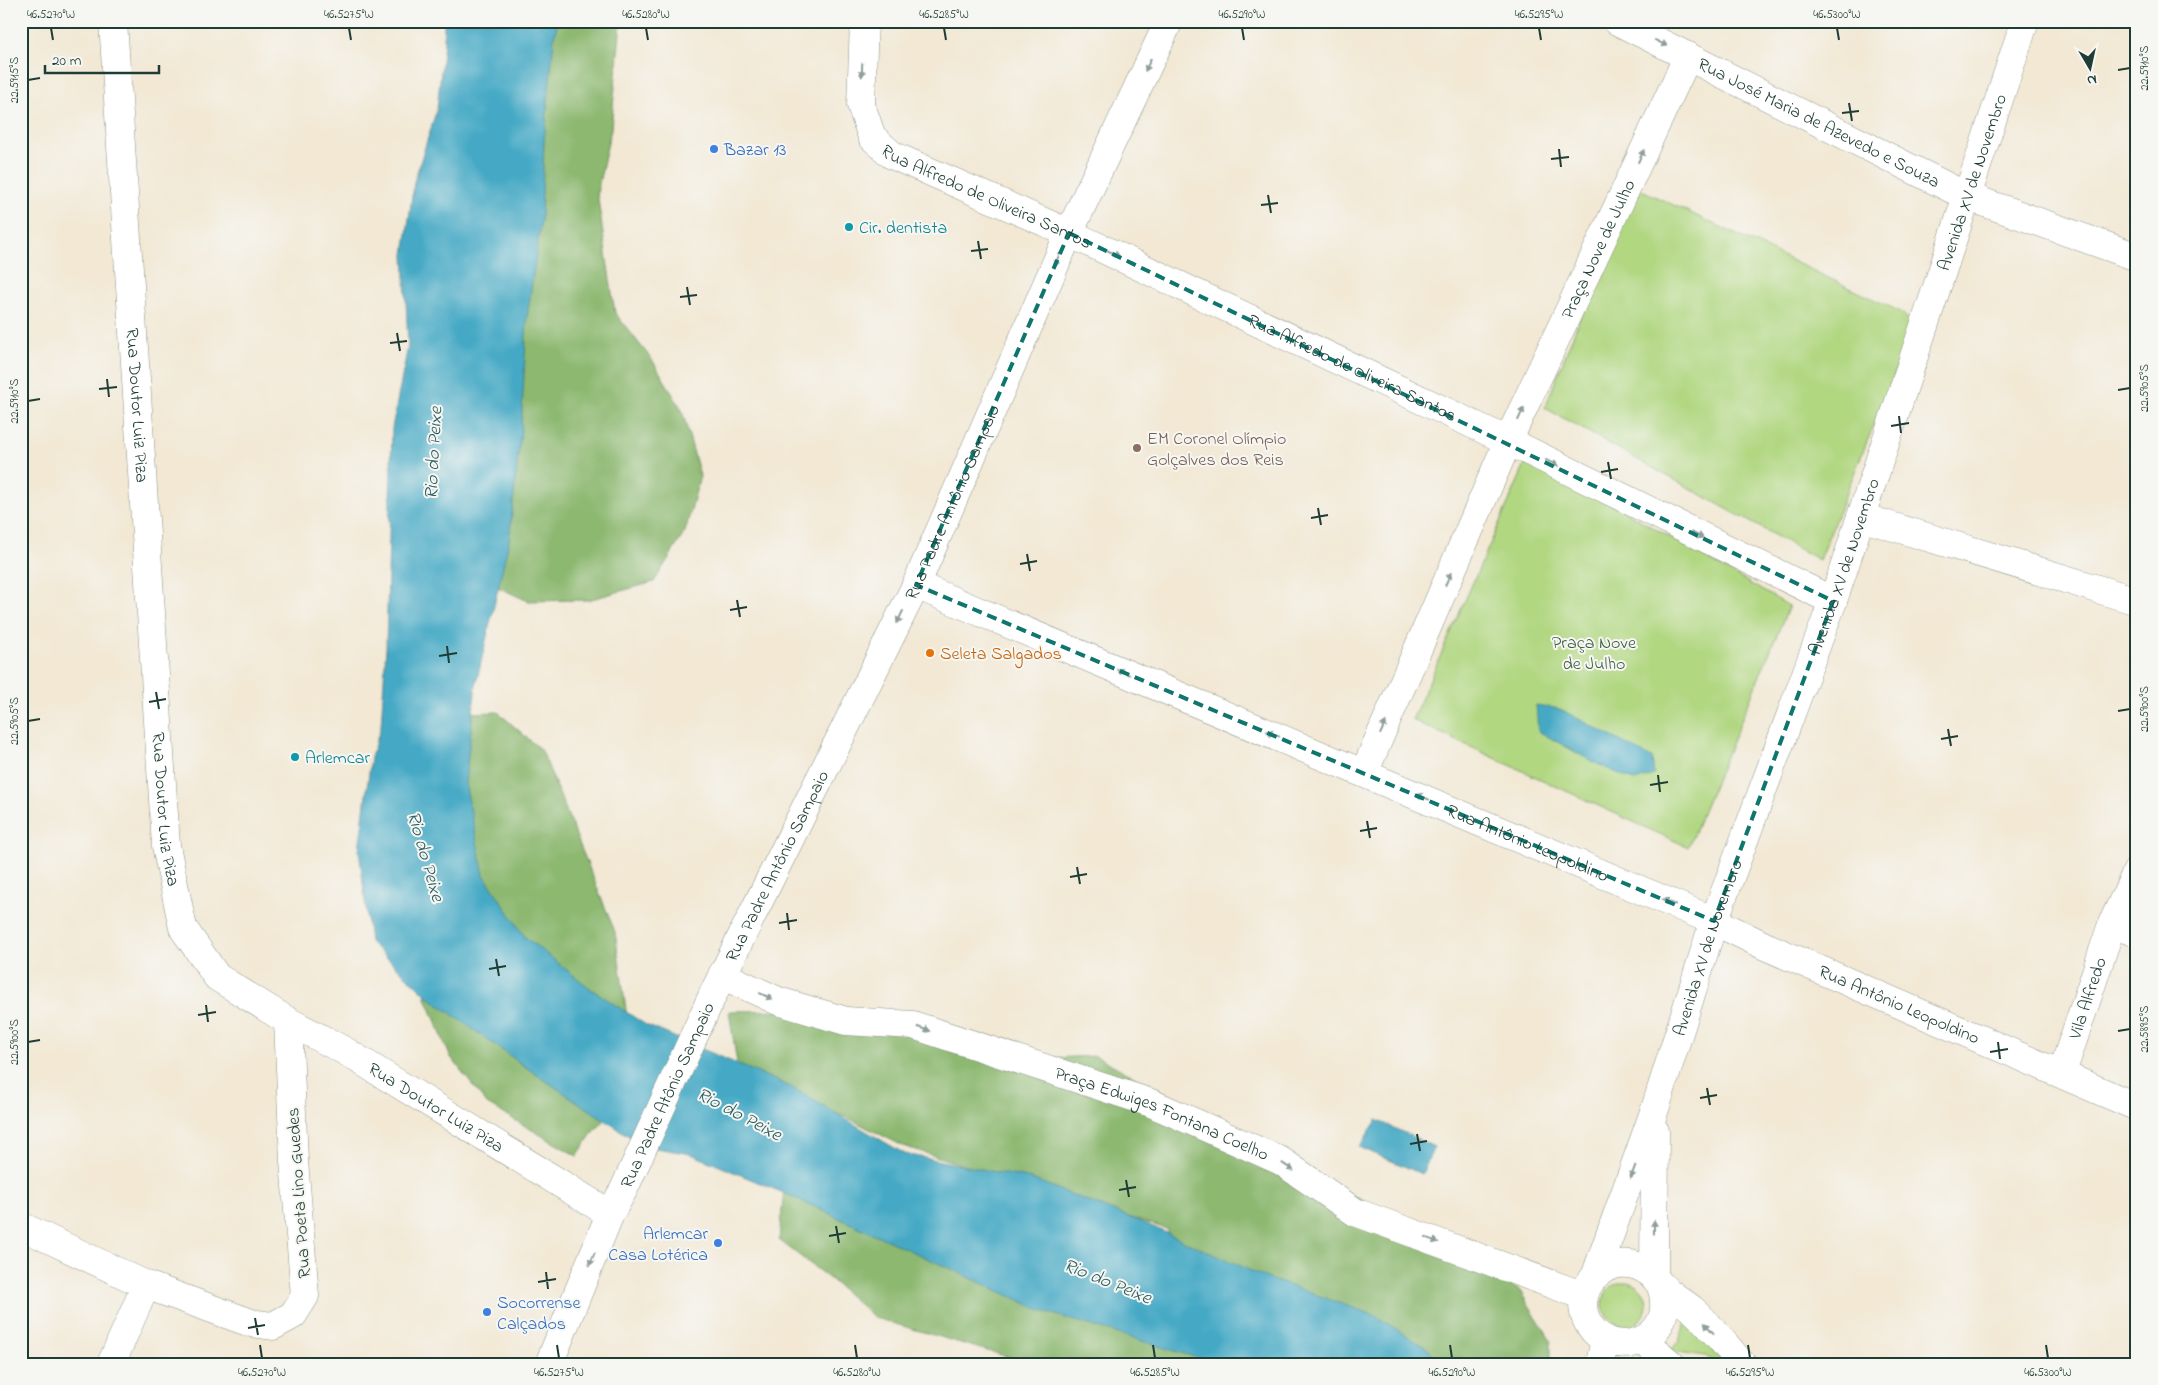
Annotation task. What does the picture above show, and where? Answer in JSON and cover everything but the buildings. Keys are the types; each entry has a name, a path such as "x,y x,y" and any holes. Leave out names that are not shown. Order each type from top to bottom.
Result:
{"street":[{"name":"Rua Doutor Luiz Piza","path":"113,21 166,846 183,928 217,977 288,1021 345,1051 610,1214"},
{"name":"Rua Alfredo de Oliveira Santos","path":"864,21 861,105 872,137 892,155 1069,232 1508,441 1833,602"},
{"name":"Rua Padre Antônio Sampaio","path":"718,984 916,585 1069,232 1169,21"},
{"name":"Rua José Maria de Azevedo e Souza","path":"1617,21 1966,196 2137,257"},
{"name":"Avenida XV de Novembro","path":"1590,1285 1655,1109 1714,921 1833,602 2025,21"},
{"name":"Praça Nove de Julho","path":"1364,772 1508,441 1688,56"},
{"path":"1861,517 2137,601"},
{"name":"Rua Antônio Leopoldino","path":"916,585 1364,772 1714,921 1765,946 2137,1107"},
{"name":"Vila Alfredo","path":"2062,1073 2124,929 2137,871"},
{"name":"Rua Padre Atônio Sampaio","path":"548,1364 610,1214 624,1189 718,984"},
{"name":"Praça Edwiges Fontana Coelho","path":"718,984 846,1021 913,1025 1151,1103 1281,1161 1355,1212 1590,1285"},
{"name":"Rua Poeta Lino Guedes","path":"21,1226 146,1285 251,1323 273,1326 294,1315 305,1296 294,1161 288,1021"},
{"name":"Avenida XV de Novembro","path":"1655,1109 1658,1281"},
{"path":"1658,1281 1664,1298 1664,1311 1660,1323 1652,1333 1642,1340 1629,1344 1617,1344 1602,1351 1584,1309 1590,1285 1607,1267 1619,1264 1632,1264 1644,1268 1694,1311 1742,1364"},
{"path":"111,1364 146,1285"},
{"path":"1642,1340 1671,1364"}],"highlighted area":[{"path":"1069,233 1833,601 1714,921 916,585"}],"green space":[{"path":"513,21 621,21 611,129 597,193 615,313 653,361 682,410 700,476 685,532 654,582 588,600 528,601 478,578"},
{"path":"1631,185 1901,312 1914,326 1819,560 1545,408"},
{"name":"Praça Nove de Julho","path":"1529,456 1789,606 1688,847 1412,720"},
{"path":"498,712 542,751 615,932 632,1052 617,1107 591,1135 577,1156 487,1104 450,1056 426,998 399,819 437,714"},
{"path":"791,1010 1027,1059 1096,1056 1362,1200 1412,1231 1470,1261 1520,1291 1551,1340 1551,1364 1438,1364 1168,1236 1167,1229 903,1146 844,1116 789,1101 738,1070 729,1011"},
{"path":"785,1178 1256,1364 1032,1364 875,1318 830,1279 779,1240"},
{"path":"1625,1282 1637,1286 1643,1292 1647,1304 1643,1316 1637,1322 1625,1326 1613,1322 1607,1316 1603,1304 1607,1292 1613,1286"},
{"path":"1686,1321 1725,1364 1716,1364 1706,1356 1670,1351 1679,1341"}],"water":[{"name":"Rio do Peixe","path":"444,21 558,21 554,38 544,142 541,220 527,318 521,430 509,541 476,684 465,783 484,875 525,937 591,989 646,1025 791,1087 905,1154 1032,1179 1151,1226 1267,1278 1374,1315 1428,1349 1445,1364 1218,1364 1043,1311 786,1194 691,1154 644,1146 534,1073 432,1000 370,942 359,849 371,757 381,726 386,647 392,428 408,346 404,255 414,182 437,109 444,42"},
{"path":"1536,705 1560,709 1652,758 1654,775 1635,781 1593,762 1538,731"},
{"path":"1377,1120 1434,1147 1422,1174 1359,1147"}],"place":[{"name":"Bazar 13","path":"714,149"},
{"name":"Cir. dentista","path":"849,227"},
{"name":"EM Coronel Olímpio Golçalves dos Reis","path":"1137,448"},
{"name":"Seleta Salgados","path":"930,653"},
{"name":"Arlemcar","path":"295,757"},
{"name":"Arlemcar Casa Lotérica","path":"718,1243"},
{"name":"Socorrense Calçados","path":"487,1312"}]}
